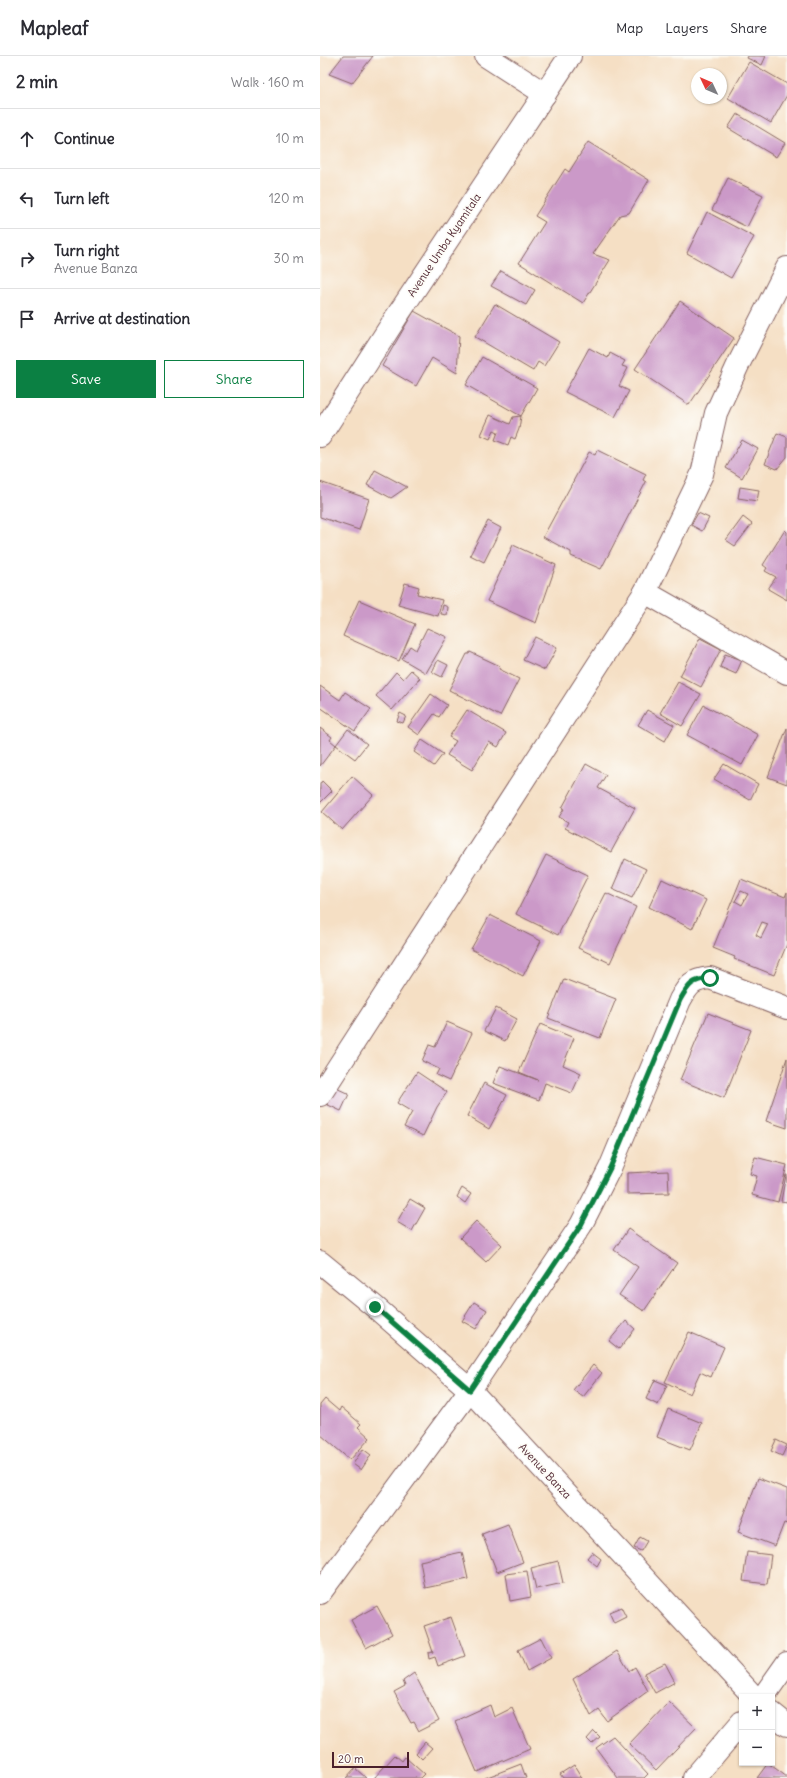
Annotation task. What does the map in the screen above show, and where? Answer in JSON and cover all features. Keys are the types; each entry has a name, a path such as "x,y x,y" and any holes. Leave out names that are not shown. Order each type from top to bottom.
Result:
{"street":[{"path":"486,56 545,94"},
{"name":"Avenue Umba Kyamitala","path":"320,436 401,310 570,56"},
{"path":"320,1095 645,592 702,474 716,414 738,365 787,268"},
{"path":"645,592 787,673"},
{"path":"320,1594 470,1390 581,1225 610,1168 680,1000 688,987 697,979 710,978 787,1008"},
{"name":"Avenue Banza","path":"320,1262 375,1307 470,1390 751,1694"},
{"path":"765,1694 787,1663"},
{"path":"775,1715 787,1725"},
{"path":"694,1778 739,1726"}],"building":[{"path":"343,56 373,56 352,83 329,74"},
{"path":"748,56 766,56 762,65 747,58"},
{"path":"749,62 787,84 787,95 771,123 728,98"},
{"path":"737,114 785,143 776,157 728,128"},
{"path":"588,142 649,180 629,213 620,215 593,254 610,260 583,303 519,263 545,222 535,216 565,169 569,172"},
{"path":"728,178 763,195 747,227 712,210"},
{"path":"707,212 754,237 731,278 687,253"},
{"path":"501,271 535,290 526,305 491,286"},
{"path":"680,301 734,338 689,405 635,369"},
{"path":"495,304 559,342 544,366 538,362 533,371 475,337"},
{"path":"414,311 459,336 457,373 432,358 416,386 382,366"},
{"path":"589,348 608,358 610,353 625,361 622,366 628,368 619,386 629,391 615,417 565,392"},
{"path":"482,357 537,388 521,416 466,385"},
{"path":"490,415 510,424 513,417 521,416 519,429 515,439 511,437 508,445 495,440 498,432 494,430 490,439 481,435"},
{"path":"777,433 787,437 787,457 777,469 765,464"},
{"path":"742,440 758,449 742,478 726,468"},
{"path":"597,450 646,474 643,480 646,482 601,569 571,556 571,552 543,537 589,452 595,455"},
{"path":"375,470 407,487 391,498 367,485"},
{"path":"320,482 369,499 359,530 320,517"},
{"path":"740,487 759,490 757,501 738,498"},
{"path":"698,513 709,518 702,531 691,525"},
{"path":"743,517 752,524 735,546 726,540"},
{"path":"488,521 501,528 484,562 470,555"},
{"path":"785,530 787,532 787,600 768,589 776,577 765,571 767,568 763,565"},
{"path":"513,545 556,565 536,623 487,601"},
{"path":"405,583 419,587 417,594 442,600 438,616 398,605"},
{"path":"359,600 415,624 399,661 343,636"},
{"path":"443,605 448,607 447,615 441,614"},
{"path":"427,628 447,637 426,673 402,659 410,646 416,650"},
{"path":"535,637 557,648 545,670 523,660"},
{"path":"700,638 721,649 701,687 680,676"},
{"path":"470,652 500,666 499,669 519,679 500,716 449,690 467,654"},
{"path":"725,654 742,660 736,674 720,667"},
{"path":"438,660 448,665 442,677 432,672"},
{"path":"411,670 420,678 392,710 376,696 396,672 403,679"},
{"path":"678,682 701,694 682,726 660,713"},
{"path":"320,686 340,700 345,692 371,709 355,731 320,707"},
{"path":"431,694 447,705 439,717 434,714 419,735 408,727"},
{"path":"704,705 758,735 742,765 687,735"},
{"path":"467,710 506,733 498,747 489,742 472,770 447,755 456,741 449,737"},
{"path":"647,710 674,725 665,741 638,725"},
{"path":"400,713 406,716 403,723 397,721"},
{"path":"320,728 332,737 330,740 336,745 320,766"},
{"path":"787,728 787,784 768,777"},
{"path":"348,729 367,744 355,759 336,745"},
{"path":"422,740 443,754 434,766 414,752"},
{"path":"586,764 606,775 598,788 635,808 611,852 565,828 568,822 559,817 564,809 562,808"},
{"path":"724,764 758,784 750,800 714,779"},
{"path":"352,776 373,795 342,830 322,812"},
{"path":"322,781 332,791 320,803 320,784"},
{"path":"546,855 588,875 558,935 516,914"},
{"path":"625,859 646,869 632,898 612,889"},
{"path":"662,879 706,900 692,929 649,907"},
{"path":"741,879 785,897 787,892 787,944 774,975 734,959 735,957 713,948","holes":["741,891 748,894 742,905 735,901","762,922 768,924 761,938 756,935"]},
{"path":"606,893 636,907 610,963 578,948"},
{"path":"490,915 541,941 523,976 471,949"},
{"path":"564,979 616,999 600,1038 548,1018"},
{"path":"496,1008 517,1019 505,1041 484,1031"},
{"path":"708,1013 751,1030 724,1098 680,1080"},
{"path":"447,1022 472,1033 449,1081 436,1075 439,1069 422,1061 429,1045 435,1047"},
{"path":"540,1024 574,1038 563,1065 581,1073 572,1093 545,1083 539,1100 493,1083 500,1066 538,1080 519,1072"},
{"path":"787,1058 787,1128 766,1121"},
{"path":"417,1072 447,1092 437,1107 423,1136 404,1127 412,1112 397,1103"},
{"path":"484,1083 507,1095 489,1129 467,1116"},
{"path":"334,1087 349,1094 341,1111 326,1104"},
{"path":"755,1157 787,1165 778,1202 752,1195 757,1176 750,1174"},
{"path":"668,1171 669,1193 627,1194 627,1173"},
{"path":"787,1175 787,1202 781,1201"},
{"path":"462,1188 471,1194 465,1203 457,1197"},
{"path":"410,1199 425,1208 412,1231 397,1222"},
{"path":"476,1221 502,1245 486,1262 460,1238"},
{"path":"628,1229 677,1263 644,1311 619,1295 638,1267 614,1250"},
{"path":"474,1302 487,1310 476,1329 462,1321"},
{"path":"626,1321 635,1329 619,1349 609,1341"},
{"path":"689,1332 724,1347 711,1377 700,1372 690,1394 665,1382"},
{"path":"593,1365 602,1373 583,1397 573,1390"},
{"path":"655,1380 667,1385 658,1405 646,1399"},
{"path":"325,1399 339,1411 341,1407 361,1424 358,1427 370,1438 350,1460 320,1434 320,1405"},
{"path":"668,1409 702,1423 690,1450 657,1437"},
{"path":"776,1440 787,1445 782,1456 771,1451"},
{"path":"363,1449 371,1455 361,1470 353,1464"},
{"path":"758,1478 787,1489 787,1524 784,1523 775,1546 738,1532"},
{"path":"508,1524 523,1562 497,1572 482,1534"},
{"path":"640,1537 647,1541 641,1551 634,1548"},
{"path":"462,1552 468,1579 425,1588 420,1561"},
{"path":"592,1552 601,1559 597,1566 587,1558"},
{"path":"747,1552 771,1555 767,1584 743,1581"},
{"path":"558,1561 563,1583 536,1589 531,1568"},
{"path":"527,1571 531,1597 510,1601 506,1574"},
{"path":"377,1606 392,1634 366,1648 351,1620"},
{"path":"621,1607 626,1617 614,1623 609,1612"},
{"path":"451,1617 465,1656 438,1666 435,1657 429,1659 428,1653 433,1652 424,1626"},
{"path":"541,1638 551,1658 527,1671 518,1650"},
{"path":"617,1651 629,1671 635,1667 648,1691 607,1721 599,1710 591,1716 573,1679"},
{"path":"665,1663 675,1682 655,1693 644,1673"},
{"path":"414,1673 439,1721 419,1731 414,1722 411,1723 394,1692 405,1686 403,1681"},
{"path":"669,1702 696,1728 656,1770 629,1744"},
{"path":"490,1705 494,1717 512,1708 530,1749 477,1772 455,1721"},
{"path":"594,1731 600,1737 592,1744 587,1739"},
{"path":"613,1736 648,1774 644,1778 618,1778 596,1748"},
{"path":"425,1742 432,1748 422,1759 416,1753"},
{"path":"395,1755 402,1761 405,1757 424,1774 420,1778 374,1778"},
{"path":"521,1764 526,1778 485,1778"},
{"path":"574,1765 582,1778 563,1778 560,1774"},
{"path":"766,1766 772,1766 787,1777 787,1778 757,1778"},
{"path":"355,1768 366,1778 346,1778"}],"route":[{"path":"375,1307 470,1390 581,1225 610,1168 680,1000 688,987 697,979 710,978"}]}
